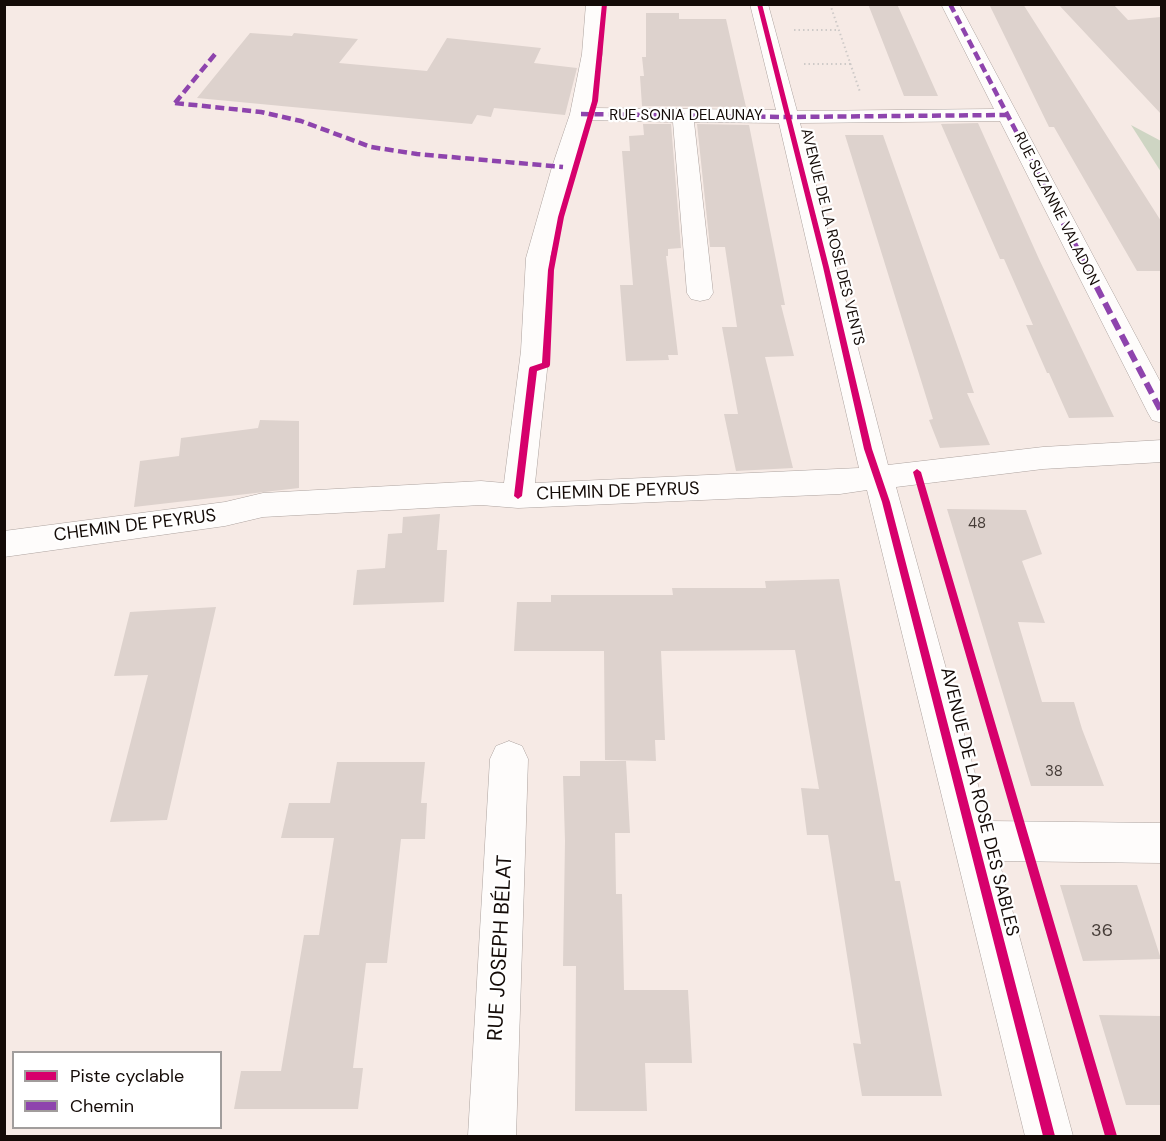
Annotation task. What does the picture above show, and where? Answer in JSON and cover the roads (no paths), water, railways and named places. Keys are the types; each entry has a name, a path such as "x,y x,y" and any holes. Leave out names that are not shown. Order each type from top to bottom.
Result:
{"street":[{"path":"518,496 534,360 538,258 562,167 581,114 592,54 595,4"},
{"name":"AVENUE DE LA ROSE DES VENTS","path":"759,4 826,267 876,477"},
{"name":"RUE SUZANNE VALADON","path":"950,4 1161,413"},
{"name":"RUE SONIA DELAUNAY","path":"581,114 786,117 1008,115"},
{"path":"683,116 700,293"},
{"name":"CHEMIN DE PEYRUS","path":"4,544 225,514 263,505 481,493 518,496 840,482 1043,458 1161,451"},
{"name":"AVENUE DE LA ROSE DES SABLES","path":"876,477 886,502 1048,1137"},
{"name":"RUE JOSEPH BÉLAT","path":"492,1137 510,759"},
{"path":"972,841 1161,843"}]}
